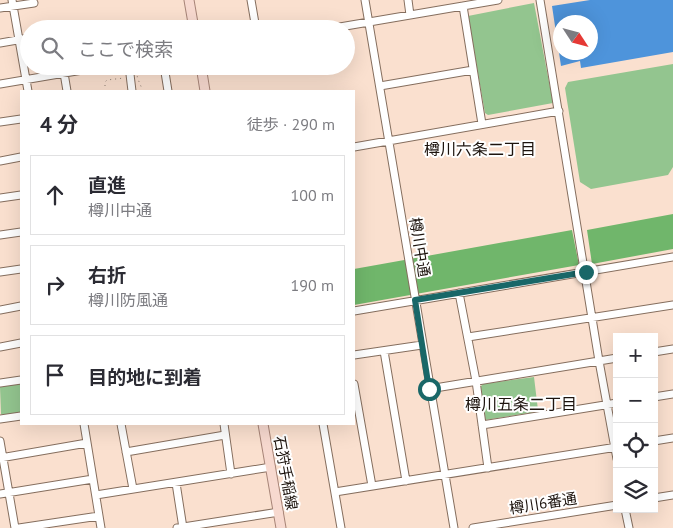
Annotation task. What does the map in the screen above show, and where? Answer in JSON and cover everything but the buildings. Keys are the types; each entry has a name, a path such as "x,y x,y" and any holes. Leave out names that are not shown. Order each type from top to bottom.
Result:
{"main road":[{"path":"189,0 192,20"},
{"path":"202,75 205,90"},
{"name":"石狩手稲線","path":"263,425 281,528"}],"street":[{"path":"251,0 254,20"},
{"name":"樽川中通","path":"365,0 429,389 454,528"},
{"path":"408,0 410,15"},
{"path":"355,24 498,0"},
{"path":"540,0 586,272 599,361 613,433"},
{"path":"0,8 13,3 34,3"},
{"path":"13,3 20,46"},
{"path":"463,6 482,124"},
{"path":"0,43 19,40"},
{"path":"380,86 474,70"},
{"path":"25,75 28,90"},
{"path":"0,84 53,75"},
{"path":"64,75 67,90"},
{"path":"130,75 132,90"},
{"path":"163,75 168,90"},
{"path":"355,147 559,111"},
{"path":"0,122 20,119"},
{"path":"0,161 20,157"},
{"path":"0,198 20,195"},
{"path":"0,235 20,232"},
{"path":"355,311 673,258"},
{"path":"0,272 20,269"},
{"path":"459,293 476,381 488,468"},
{"path":"468,337 673,305"},
{"path":"0,310 20,306"},
{"path":"0,347 20,344"},
{"path":"355,355 422,345"},
{"path":"658,351 673,349"},
{"path":"384,351 406,481"},
{"path":"429,389 613,359"},
{"path":"0,383 20,380"},
{"path":"355,390 372,486"},
{"path":"658,396 673,394"},
{"path":"482,425 613,403"},
{"path":"0,419 20,416"},
{"path":"84,425 101,528"},
{"path":"121,425 133,489"},
{"path":"224,425 232,474"},
{"path":"323,425 340,528"},
{"path":"126,452 225,435"},
{"path":"658,440 673,438"},
{"path":"0,441 1,457 15,528"},
{"path":"1,457 87,443"},
{"path":"335,492 613,447"},
{"path":"96,495 271,467"},
{"path":"0,494 93,479"},
{"path":"176,482 181,528 279,512"},
{"path":"658,497 673,495"},
{"name":"樽川6番通","path":"473,528 506,525 613,506"},
{"path":"626,513 629,528"},
{"path":"19,528 99,516"}],"path":[{"path":"138,75 137,77 143,90"},
{"path":"105,90 105,82 107,80 130,78"}],"green space":[{"path":"534,3 553,103 488,115 485,113 468,16"},
{"path":"673,64 673,167 668,175 591,189 580,182 565,88 568,82"},
{"path":"673,214 673,249 592,264 587,230"},
{"path":"572,230 579,265 355,305 355,269"},
{"path":"534,377 538,410 485,420 483,418 481,386 483,384"},
{"path":"20,383 20,413 4,416 1,414 0,387"}],"water":[{"path":"590,0 673,0 673,52 581,68 580,61 561,66 560,60 598,60 598,15 553,15 552,6"}],"district":[{"name":"樽川六条二丁目","path":"480,149"},
{"name":"樽川五条二丁目","path":"521,404"}],"route":[{"path":"429,389 415,300 586,272"}]}
